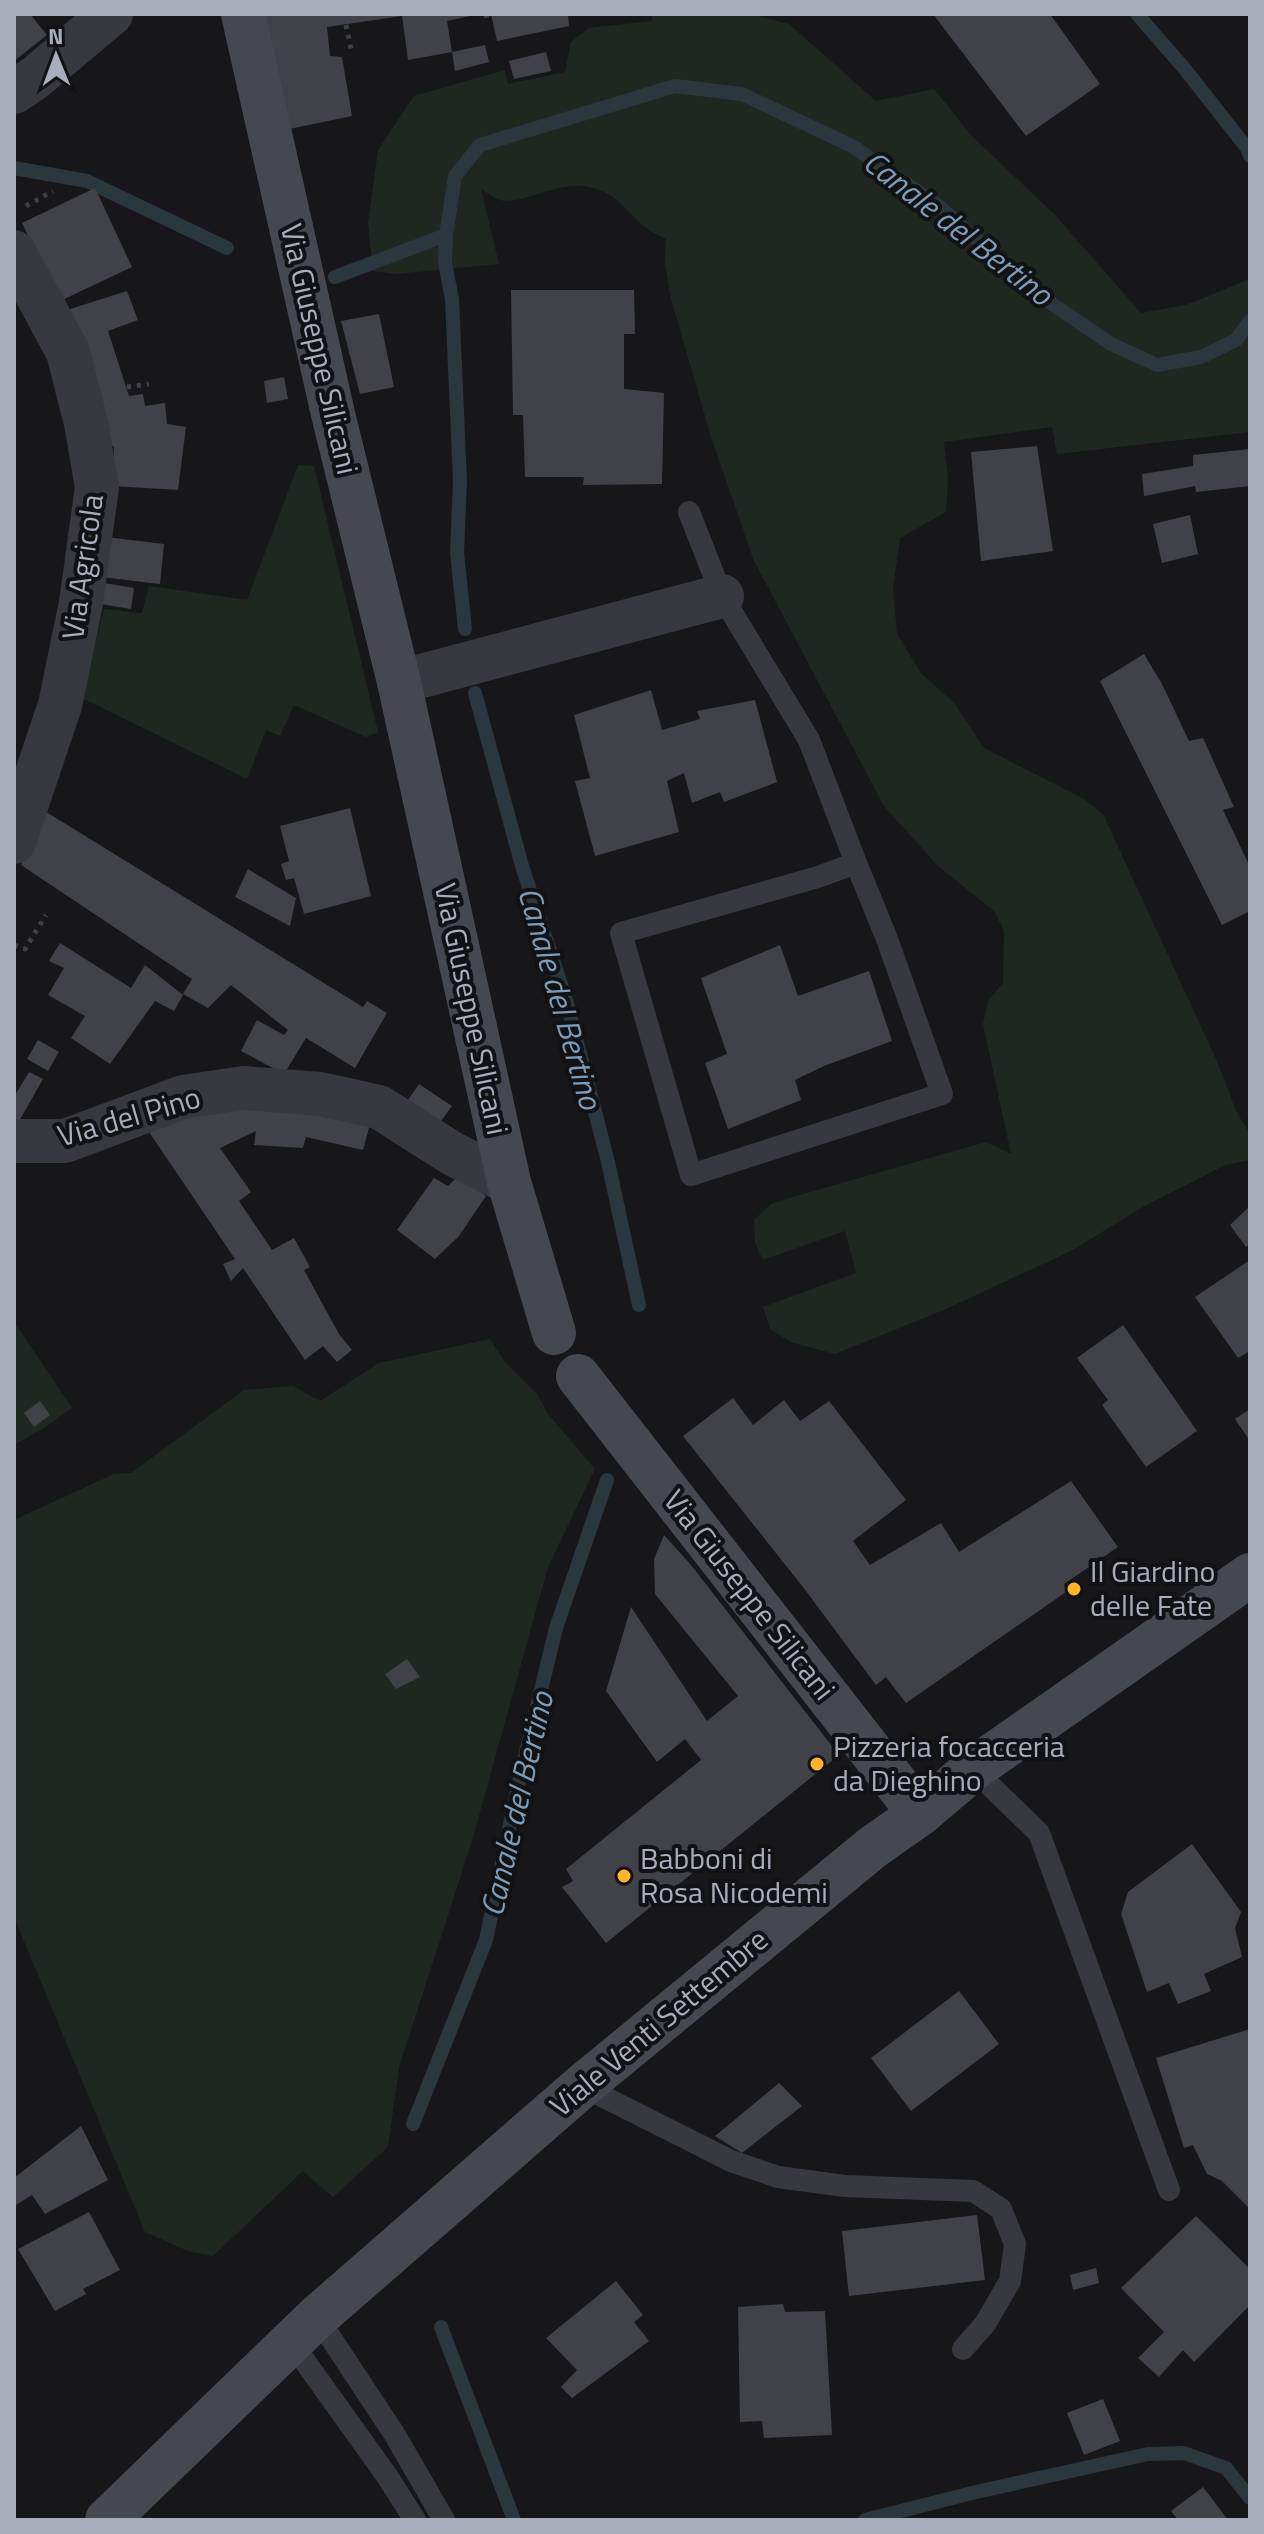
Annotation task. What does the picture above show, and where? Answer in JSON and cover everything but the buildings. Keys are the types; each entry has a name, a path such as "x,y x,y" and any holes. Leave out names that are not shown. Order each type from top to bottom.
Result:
{"street":[{"path":"14,92 111,14"},
{"name":"Via Giuseppe Silicani","path":"243,14 333,414 399,682 509,1182 554,1333"},
{"name":"Via Agricola","path":"14,842 60,705 81,603 97,487 86,423 68,352 15,232"},
{"path":"399,682 722,596"},
{"name":"Via del Pino","path":"14,1141 65,1141 183,1097 244,1088 320,1094 379,1107 453,1154 509,1182"},
{"name":"Via Giuseppe Silicani","path":"589,1390 920,1814"},
{"name":"Viale Venti Settembre","path":"107,2520 304,2329 582,2086 973,1769 1250,1575"}],"lane":[{"path":"689,512 722,596 809,740 887,939 942,1094 691,1175 621,933 818,877 856,863"},
{"path":"973,1769 1039,1833 1169,2190"},
{"path":"582,2086 731,2161 778,2177 845,2186 973,2191 1001,2209 1015,2244 1010,2281 985,2324 963,2349"},
{"path":"304,2329 415,2520"},
{"path":"304,2329 395,2435 444,2520"}],"path":[{"path":"346,25 351,49"},
{"path":"15,232 53,191"},
{"path":"127,387 149,384"},
{"path":"14,945 25,949 46,915"}],"shaded area":[{"path":"652,14 751,14 789,24 876,101 934,89 970,134 1056,216 1141,313 1186,305 1250,279 1250,432 1057,454 1052,427 944,442 948,478 946,512 900,538 893,589 897,634 921,673 955,704 984,748 1084,799 1103,814 1216,1059 1237,1113 1250,1134 1250,1160 1225,1165 1143,1207 1071,1251 946,1309 835,1354 791,1342 770,1329 763,1307 856,1273 845,1231 763,1260 755,1243 754,1220 771,1204 986,1142 1011,1154 983,1024 988,1001 1003,983 1004,931 994,911 938,866 884,806 754,561 711,437 670,295 665,261 666,239 646,228 607,193 589,187 564,187 506,201 481,189 499,264 396,274 373,271 368,223 378,150 414,96 505,70 508,84 565,72 571,42 589,28 652,21"},
{"path":"298,465 314,466 378,732 366,737 294,705 280,736 266,730 247,779 82,698 104,609 142,613 149,586 247,600"},
{"path":"14,1322 72,1408 14,1445"},
{"path":"490,1339 505,1362 537,1394 548,1414 595,1469 548,1567 472,1841 399,2067 388,2147 333,2197 303,2171 213,2256 188,2251 145,2232 14,1917 14,1520 114,1474 131,1473 244,1390 293,1386 320,1401 379,1363"}],"waterway":[{"name":"Canale del Bertino","path":"1137,14 1184,68 1247,148 1250,156"},
{"name":"Canale del Bertino","path":"465,629 457,553 460,481 452,299 445,263 455,176 480,145 675,86 742,94 854,147 941,208 1042,297 1111,344 1157,365 1201,357 1236,340 1250,321"},
{"path":"14,168 87,181 227,248"},
{"path":"335,277 446,235"},
{"name":"Canale del Bertino","path":"475,693 522,866 567,1003 608,1162 639,1305"},
{"name":"Canale del Bertino","path":"413,2124 486,1940 520,1777 556,1628 607,1480"},
{"path":"441,2327 514,2520"},
{"path":"865,2520 1148,2454 1184,2453 1226,2468 1250,2498"}],"place":[{"name":"Il Giardino delle Fate","path":"1074,1589"},
{"name":"Pizzeria focacceria da Dieghino","path":"817,1764"},
{"name":"Babboni di Rosa Nicodemi","path":"624,1876"}]}
